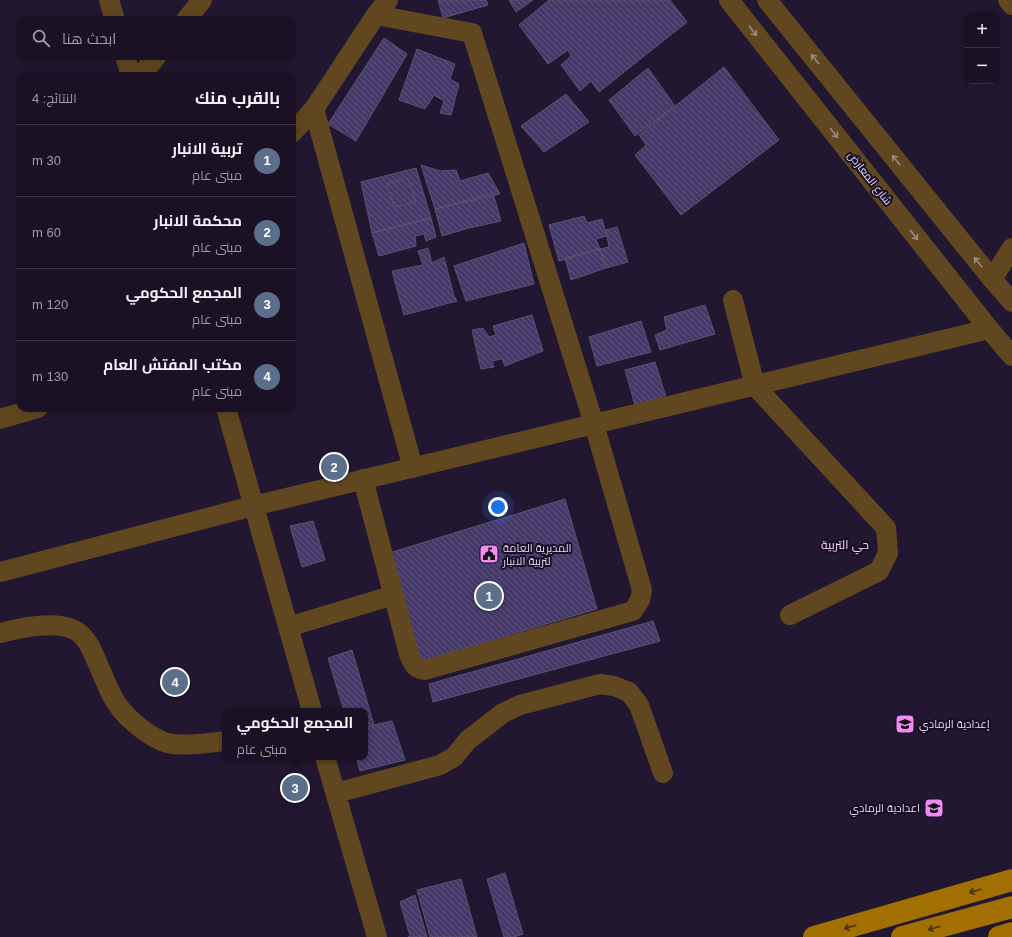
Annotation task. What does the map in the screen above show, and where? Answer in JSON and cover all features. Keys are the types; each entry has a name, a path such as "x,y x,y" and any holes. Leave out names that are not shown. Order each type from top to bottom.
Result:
{"main road":[{"path":"814,937 1012,880"},
{"path":"902,937 1012,907"},
{"path":"999,937 1012,933"}],"street":[{"path":"109,0 114,16"},
{"path":"189,16 202,0"},
{"name":"شارع المعارض","path":"729,0 989,329 1012,356"},
{"path":"767,0 1012,302"},
{"path":"1008,0 1012,6"},
{"path":"296,129 314,109 382,7 472,33 594,424 642,590 640,600 633,611 425,670 418,669 413,664 409,654 363,480"},
{"path":"126,60 130,72"},
{"path":"143,72 154,60"},
{"path":"314,109 413,468"},
{"path":"992,279 1012,248"},
{"path":"733,300 754,386 886,528 888,553 879,571 790,615"},
{"path":"0,572 253,506 989,329"},
{"path":"0,419 24,412"},
{"path":"227,412 311,708"},
{"path":"288,627 394,595"},
{"path":"0,633 37,626 61,626 77,631 86,641 116,703 126,715 152,736 172,744 222,741"},
{"path":"336,793 440,765 454,757 468,740 503,713 520,705 600,684 614,686 629,692 639,705 663,773"},
{"path":"326,760 377,937"}],"building":[{"path":"438,0 486,0 488,5 443,18"},
{"path":"509,0 533,0 516,12"},
{"path":"549,0 670,0 687,22 599,92 591,81 580,91 561,65 571,56 568,50 548,64 519,25"},
{"path":"384,38 407,54 356,141 328,124"},
{"path":"417,49 455,64 450,79 459,84 451,115 440,113 444,101 434,95 425,109 399,100"},
{"path":"724,67 779,140 681,215 635,155 646,145 639,135"},
{"path":"648,68 675,106 635,136 609,100"},
{"path":"566,94 589,122 544,152 521,126"},
{"path":"421,165 440,171 456,170 460,181 488,173 500,194 435,209"},
{"path":"416,168 431,218 372,233 361,182"},
{"path":"408,178 416,202 395,207 386,184"},
{"path":"493,193 501,221 442,236 435,209"},
{"path":"584,216 587,223 602,219 607,236 596,239 600,249 559,261 549,225"},
{"path":"431,218 436,237 426,241 424,234 415,236 416,246 379,256 372,233"},
{"path":"617,227 628,262 606,268 600,249 609,247 606,230"},
{"path":"524,243 534,284 466,301 454,266"},
{"path":"428,248 432,263 444,257 454,296 457,301 404,315 392,271 423,265 418,251"},
{"path":"600,249 606,268 571,280 565,258"},
{"path":"705,305 715,334 660,350 655,335 667,330 664,317"},
{"path":"532,315 543,351 505,366 502,359 492,361 494,367 481,369 472,330 483,328 489,337 496,335 493,326"},
{"path":"641,321 651,352 597,366 589,337"},
{"path":"655,362 666,397 635,405 625,370"},
{"path":"565,499 597,609 421,661 389,553"},
{"path":"313,521 325,560 302,567 290,526"},
{"path":"653,621 660,641 433,702 429,684"},
{"path":"352,650 374,725 368,726 368,708 343,708 328,658"},
{"path":"392,721 405,760 360,771 357,760 368,760 368,726"},
{"path":"505,873 523,934 514,937 504,937 487,879"},
{"path":"461,879 477,937 430,937 417,890"},
{"path":"415,895 427,937 408,937 410,936 400,902"}],"place":[{"name":"محكمة الانبار","path":"334,467"},
{"name":"المديرية العامة لتربية الانبار","path":"489,554"},
{"name":"تربية الانبار","path":"489,596"},
{"name":"مكتب المفتش العام","path":"175,682"},
{"name":"إعدادية الرمادي","path":"905,724"},
{"name":"المجمع الحكومي","path":"295,788"},
{"name":"اعدادية الرمادي","path":"934,808"}],"district":[{"name":"حي التربية","path":"845,545"}]}
